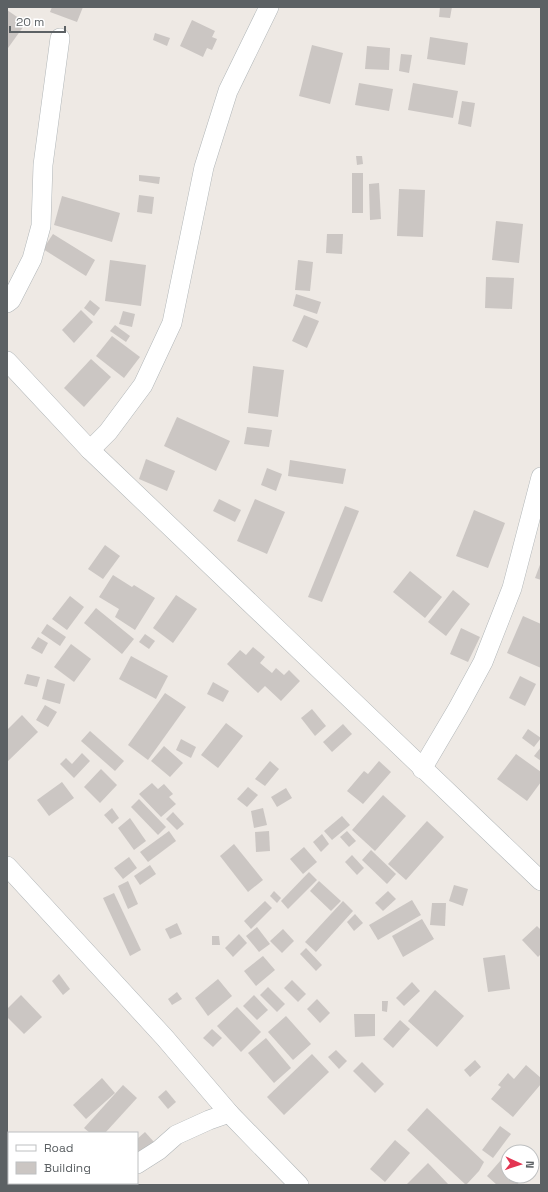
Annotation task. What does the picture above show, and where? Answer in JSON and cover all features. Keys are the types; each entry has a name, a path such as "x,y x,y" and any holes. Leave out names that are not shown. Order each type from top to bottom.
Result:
{"street":[{"path":"90,450 108,432 143,385 172,323 204,167 228,91 269,7"},
{"path":"7,302 11,300 32,259 42,226 43,165 60,38"},
{"path":"7,361 90,450 541,882"},
{"path":"422,769 458,708 486,656 512,588 541,477"},
{"path":"7,866 165,1038 229,1113 299,1185"},
{"path":"138,1163 159,1150 176,1135 209,1120 229,1113"}],"building":[{"path":"52,7 83,7 77,22 50,12"},
{"path":"440,7 452,7 450,18 439,17"},
{"path":"7,10 26,23 8,48 7,47"},
{"path":"192,20 215,31 212,37 217,39 212,50 207,48 203,57 180,46"},
{"path":"155,33 170,38 167,46 153,40"},
{"path":"430,37 468,43 465,65 427,59"},
{"path":"312,45 343,53 330,104 299,96"},
{"path":"367,46 390,48 389,70 365,69"},
{"path":"401,54 412,55 409,73 399,71"},
{"path":"359,83 393,89 389,111 355,105"},
{"path":"413,83 458,91 453,118 408,110"},
{"path":"462,101 475,103 471,127 458,124"},
{"path":"356,156 362,156 363,164 357,165"},
{"path":"352,173 363,173 363,213 352,213"},
{"path":"139,175 160,177 159,184 139,181"},
{"path":"379,183 381,219 370,220 369,184"},
{"path":"399,189 425,190 423,237 397,236"},
{"path":"139,195 154,197 152,214 137,212"},
{"path":"62,196 120,213 112,242 54,225"},
{"path":"496,221 523,224 519,263 492,260"},
{"path":"53,234 95,260 86,276 43,249"},
{"path":"327,234 343,234 342,254 326,253"},
{"path":"110,260 146,265 141,306 105,301"},
{"path":"298,260 313,262 310,291 295,290"},
{"path":"486,277 514,278 512,309 485,308"},
{"path":"296,294 321,302 317,314 293,306"},
{"path":"90,300 100,308 94,316 84,308"},
{"path":"81,310 93,322 74,343 62,330"},
{"path":"123,311 135,314 132,327 119,324"},
{"path":"304,315 319,321 307,348 292,341"},
{"path":"115,325 130,336 126,342 110,331"},
{"path":"112,336 140,357 124,378 96,356"},
{"path":"91,359 111,377 84,407 64,388"},
{"path":"253,366 284,370 278,417 248,413"},
{"path":"177,417 230,441 216,471 164,446"},
{"path":"247,427 272,430 269,447 244,444"},
{"path":"146,459 175,471 167,491 139,479"},
{"path":"290,460 346,469 343,484 288,476"},
{"path":"267,468 282,474 276,491 261,485"},
{"path":"219,499 241,510 235,522 213,511"},
{"path":"255,499 285,512 267,554 237,541"},
{"path":"345,506 359,511 322,602 308,597"},
{"path":"474,510 505,523 488,568 456,556"},
{"path":"105,545 120,556 103,579 88,569"},
{"path":"541,562 541,580 535,578"},
{"path":"410,571 442,597 425,618 393,592"},
{"path":"113,575 132,587 134,585 155,598 135,630 115,617 119,609 99,597"},
{"path":"453,590 470,604 446,636 428,622"},
{"path":"176,595 197,609 173,643 153,628"},
{"path":"70,596 84,607 67,630 52,619"},
{"path":"96,608 134,639 122,654 84,623"},
{"path":"523,616 541,624 541,668 507,653"},
{"path":"47,624 66,637 60,646 41,633"},
{"path":"461,628 480,637 468,662 450,654"},
{"path":"145,634 155,641 149,649 139,642"},
{"path":"38,637 48,643 42,654 31,648"},
{"path":"71,644 91,659 74,682 54,667"},
{"path":"253,647 265,657 260,663 272,673 276,668 284,675 289,670 300,681 281,701 265,686 258,693 227,664 240,650 246,655"},
{"path":"131,656 168,676 156,699 119,679"},
{"path":"27,674 40,677 37,687 24,684"},
{"path":"520,676 536,684 525,706 509,698"},
{"path":"47,679 65,684 60,704 42,699"},
{"path":"213,682 229,691 223,702 207,694"},
{"path":"165,693 186,707 148,760 128,745"},
{"path":"45,705 57,712 48,727 36,720"},
{"path":"312,709 326,726 315,736 301,718"},
{"path":"22,715 38,732 7,762 7,730"},
{"path":"226,723 243,736 218,768 201,755"},
{"path":"343,724 352,734 332,752 323,742"},
{"path":"528,729 541,738 534,747 522,738"},
{"path":"90,731 124,761 115,771 81,741"},
{"path":"181,739 196,747 191,758 176,750"},
{"path":"164,746 183,763 170,777 151,761"},
{"path":"541,747 541,761 534,756"},
{"path":"82,753 90,761 74,778 60,764 66,758 72,764"},
{"path":"516,754 541,772 541,782 527,801 497,779"},
{"path":"270,761 279,769 265,786 255,779"},
{"path":"379,761 391,772 363,804 347,791 364,771 368,774"},
{"path":"101,769 117,785 100,803 84,787"},
{"path":"62,782 74,798 49,816 37,800"},
{"path":"152,783 158,789 164,784 173,794 169,797 176,804 161,817 139,794"},
{"path":"248,787 258,795 247,807 237,799"},
{"path":"286,788 292,798 277,807 271,797"},
{"path":"383,795 406,816 375,851 352,830"},
{"path":"139,799 166,827 158,835 131,807"},
{"path":"112,808 119,818 112,824 104,815"},
{"path":"263,808 267,825 254,828 251,811"},
{"path":"173,812 184,824 177,830 166,819"},
{"path":"342,816 350,825 332,840 324,831"},
{"path":"130,818 146,841 134,850 118,828"},
{"path":"427,821 444,837 406,880 388,864"},
{"path":"169,831 176,841 148,862 140,852"},
{"path":"269,831 270,851 256,852 255,832"},
{"path":"347,831 356,841 349,847 340,837"},
{"path":"322,834 329,844 321,852 313,842"},
{"path":"234,844 263,880 248,892 220,856"},
{"path":"304,847 317,862 303,874 290,859"},
{"path":"371,850 396,874 387,884 362,860"},
{"path":"352,855 364,868 357,875 345,862"},
{"path":"129,857 137,868 123,879 114,868"},
{"path":"150,865 156,874 140,885 134,876"},
{"path":"309,872 317,880 288,909 281,901"},
{"path":"128,881 138,904 128,909 118,886"},
{"path":"319,881 341,901 331,911 310,891"},
{"path":"454,885 468,889 463,906 449,901"},
{"path":"274,891 281,898 277,903 270,896"},
{"path":"388,891 396,899 383,911 375,903"},
{"path":"114,893 141,950 130,956 103,898"},
{"path":"412,900 421,915 378,940 369,925"},
{"path":"265,901 272,908 251,929 244,921"},
{"path":"343,901 353,911 316,952 305,942"},
{"path":"432,903 446,903 445,926 430,925"},
{"path":"355,914 363,923 354,931 347,922"},
{"path":"422,919 434,939 403,957 392,936"},
{"path":"177,923 182,934 170,939 165,929"},
{"path":"537,926 541,930 541,954 538,957 522,940"},
{"path":"257,927 270,944 259,952 246,936"},
{"path":"283,929 294,941 282,953 270,941"},
{"path":"239,934 247,943 233,957 225,948"},
{"path":"212,936 219,936 220,945 212,945"},
{"path":"306,948 322,965 316,971 300,954"},
{"path":"505,955 510,989 488,992 483,958"},
{"path":"263,956 275,970 256,986 244,971"},
{"path":"59,974 70,989 63,995 52,981"},
{"path":"218,979 232,996 208,1016 195,998"},
{"path":"292,980 306,994 298,1002 284,988"},
{"path":"412,982 420,991 404,1006 396,998"},
{"path":"268,987 285,1004 277,1012 260,995"},
{"path":"435,990 464,1016 437,1047 408,1021"},
{"path":"177,992 182,999 172,1005 168,999"},
{"path":"21,995 42,1017 24,1034 7,1017 7,1009"},
{"path":"254,995 268,1010 257,1020 243,1006"},
{"path":"317,999 330,1013 320,1023 307,1009"},
{"path":"382,1001 388,1001 387,1012 382,1011"},
{"path":"237,1007 261,1032 241,1052 217,1026"},
{"path":"354,1014 375,1014 375,1036 355,1037"},
{"path":"286,1016 311,1044 293,1060 268,1032"},
{"path":"400,1020 410,1029 393,1048 383,1039"},
{"path":"212,1029 222,1038 213,1047 203,1038"},
{"path":"266,1038 291,1068 274,1083 248,1053"},
{"path":"336,1050 347,1061 339,1069 328,1057"},
{"path":"312,1054 329,1072 284,1115 267,1097"},
{"path":"475,1060 481,1067 470,1077 464,1070"},
{"path":"362,1062 384,1084 375,1093 353,1071"},
{"path":"526,1065 541,1078 541,1084 513,1117 491,1099 501,1087 498,1085 508,1073 514,1079"},
{"path":"102,1078 115,1093 86,1119 73,1105"},
{"path":"123,1085 137,1098 106,1132 89,1132 84,1128"},
{"path":"166,1090 176,1102 168,1109 158,1097"},
{"path":"427,1108 484,1162 479,1171 466,1185 407,1130"},
{"path":"500,1126 511,1134 504,1144 500,1144 500,1149 493,1158 482,1150"},
{"path":"145,1132 154,1142 138,1156 138,1138"},
{"path":"395,1140 410,1153 385,1182 370,1169"},
{"path":"500,1161 500,1184 518,1184 497,1185 487,1176"},
{"path":"428,1163 448,1184 447,1185 406,1185"},
{"path":"7,1166 8,1184 25,1185 7,1185"}]}
